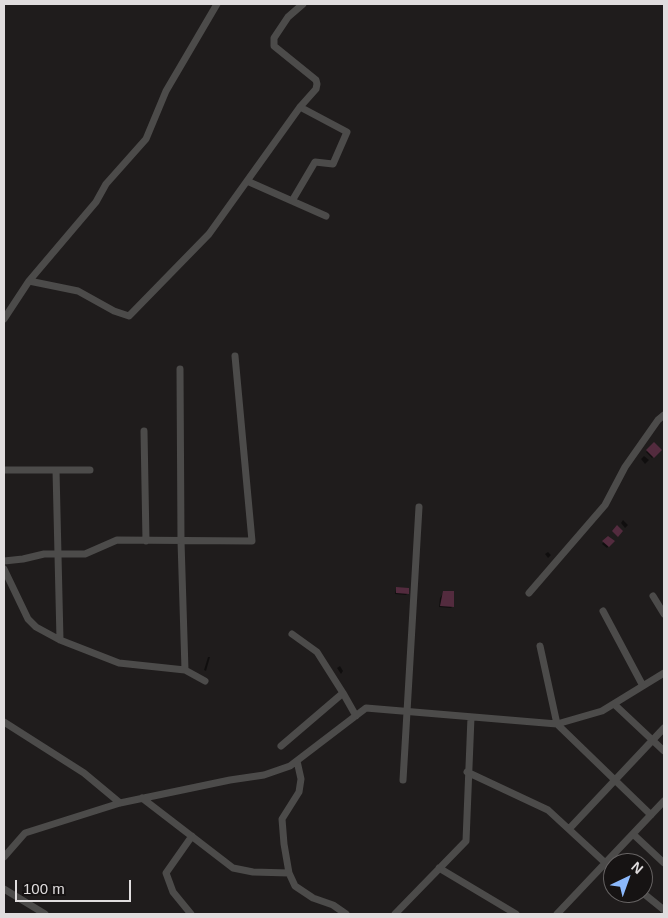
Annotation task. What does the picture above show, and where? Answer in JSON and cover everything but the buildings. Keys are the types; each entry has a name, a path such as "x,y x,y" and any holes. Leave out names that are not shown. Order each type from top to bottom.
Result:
{"street":[{"path":"4,319 29,281 96,202 106,184 146,139 166,91 217,4"},
{"path":"29,281 78,291 114,311 129,316 210,234 300,107 316,89 318,84 316,80 274,46 274,38 288,17 303,4"},
{"path":"292,201 315,162 333,164 347,132 300,107"},
{"path":"247,181 326,216"},
{"path":"4,560 23,559 44,554 85,554 117,540 252,540 235,356"},
{"path":"180,369 181,541 185,670"},
{"path":"529,593 605,505 625,467 658,420 664,415"},
{"path":"144,431 146,540"},
{"path":"4,470 90,470"},
{"path":"56,470 60,640"},
{"path":"403,780 419,507"},
{"path":"4,569 28,619 36,627 60,640 119,663 185,670 205,681"},
{"path":"653,596 664,614"},
{"path":"603,611 643,686"},
{"path":"292,634 316,652 356,716"},
{"path":"540,646 557,724 651,815"},
{"path":"4,857 25,833 120,803 230,780 264,775 290,766 366,708 557,724 602,711 664,673"},
{"path":"281,746 343,693"},
{"path":"614,704 664,751"},
{"path":"395,914 466,841 471,717"},
{"path":"4,722 84,774 120,803"},
{"path":"569,829 664,728"},
{"path":"297,760 301,779 298,792 282,819 289,873 295,886 313,898 333,905 346,914"},
{"path":"468,772 548,810 603,862"},
{"path":"142,798 233,868 253,872 289,873"},
{"path":"615,853 664,801"},
{"path":"632,834 664,863"},
{"path":"192,836 166,873 173,892 192,914"},
{"path":"557,914 603,866"},
{"path":"439,868 516,914"},
{"path":"4,889 45,914"},
{"path":"653,901 664,910"},
{"path":"181,914 185,907"}]}
